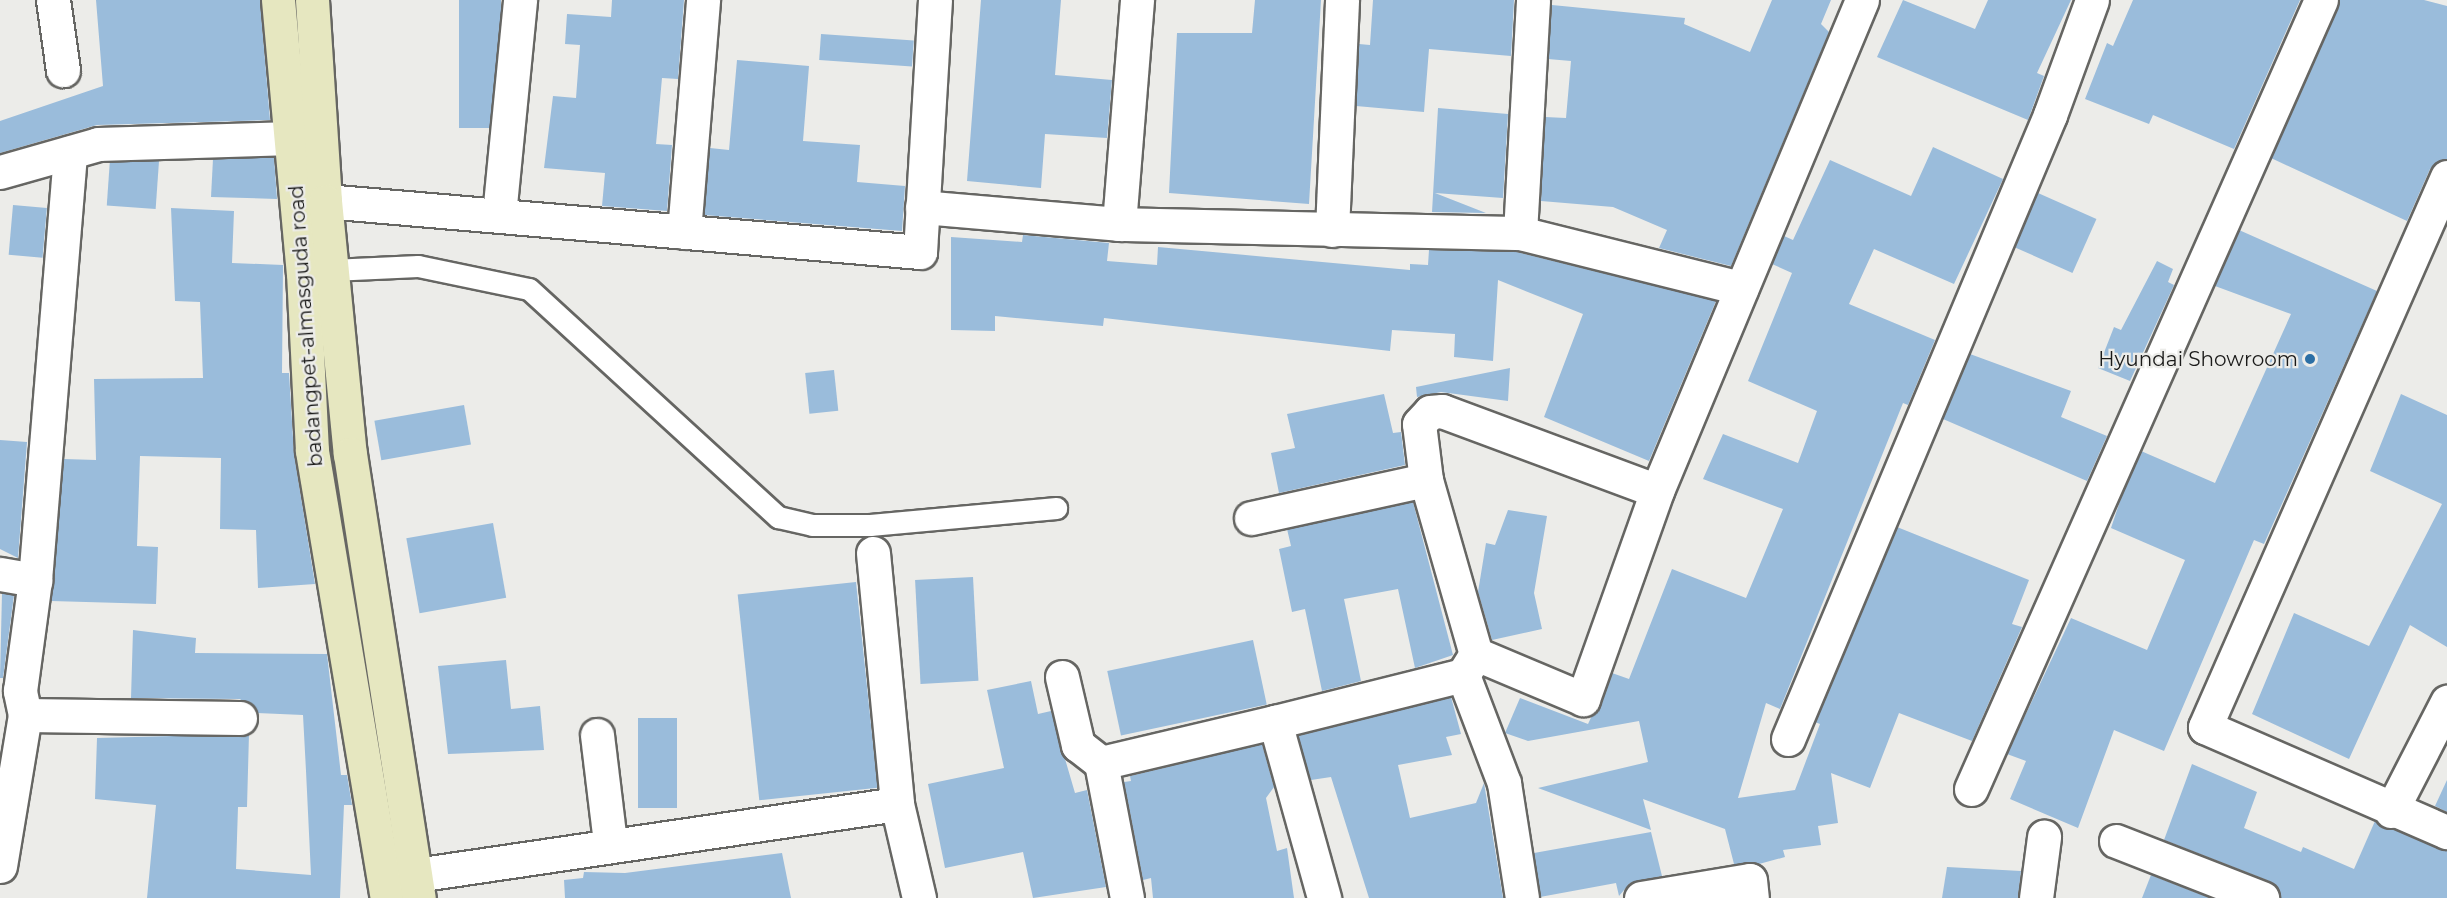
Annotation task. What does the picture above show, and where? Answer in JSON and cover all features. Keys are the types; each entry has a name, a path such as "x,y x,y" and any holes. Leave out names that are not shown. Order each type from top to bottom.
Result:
{"street":[{"path":"53,0 63,70"},
{"name":"badangpet-almasguda road","path":"278,0 292,138 312,451 387,898"},
{"name":"badangpet-almasguda road","path":"312,0 325,201 350,454 418,886"},
{"path":"499,214 520,0"},
{"path":"684,232 703,0"},
{"path":"325,201 499,214 920,252 935,0"},
{"path":"1119,224 1137,0"},
{"path":"1332,231 1342,0"},
{"path":"1520,233 1533,0"},
{"path":"1101,763 1275,722 1470,665 1583,699 1657,491 1862,0"},
{"path":"1788,739 2050,115 2092,0"},
{"path":"1971,789 2321,0"},
{"path":"0,172 70,152 158,140 292,138"},
{"path":"0,866 35,580 70,152"},
{"path":"2447,177 2205,727 2391,811 2447,832"},
{"path":"922,207 1119,224 1332,231 1520,233 1741,288"},
{"path":"1522,898 1504,783 1470,665 1426,480 1419,424 1430,412 1442,411 1657,491"},
{"path":"1251,518 1426,480"},
{"path":"871,539 897,804 919,898"},
{"path":"0,574 35,580"},
{"path":"1062,677 1078,745 1101,763 1127,898"},
{"path":"2391,811 2447,702"},
{"path":"16,723 240,718"},
{"path":"1275,722 1324,898"},
{"path":"597,735 610,842"},
{"path":"418,886 610,842 897,804"},
{"path":"2036,898 2044,837"},
{"path":"2116,841 2262,898"},
{"path":"1641,898 1750,880 1752,898"}],"lane":[{"path":"331,270 418,266 529,289 607,356 754,501 778,518 871,539 1056,508"}],"building":[{"path":"96,0 260,0 270,120 97,125 0,153 0,121 103,86"},
{"path":"459,0 501,0 501,128 459,128"},
{"path":"612,0 684,0 678,79 662,78 656,144 672,145 667,211 602,206 605,173 544,168 553,96 576,98 580,45 565,44 567,14 611,17"},
{"path":"981,0 1061,0 1055,75 1112,80 1107,138 1045,134 1041,188 967,181"},
{"path":"1255,0 1321,0 1309,204 1169,193 1177,33 1252,33"},
{"path":"1373,0 1514,0 1511,56 1429,49 1424,112 1356,106 1359,44 1370,45"},
{"path":"1772,0 1831,0 1821,24 1829,32 1731,266 1659,248 1667,230 1613,207 1541,201 1545,117 1566,118 1571,61 1548,59 1552,5 1685,18 1684,24 1750,52"},
{"path":"1903,0 1975,29 1988,0 2071,0 2037,73 2044,76 2028,120 1877,57"},
{"path":"2133,0 2300,0 2234,149 2153,115 2149,124 2085,99 2107,43 2113,46"},
{"path":"2339,0 2424,0 2447,6 2447,159 2430,169 2407,221 2271,158"},
{"path":"821,34 914,40 912,66 819,60"},
{"path":"737,60 809,66 803,141 860,145 857,182 905,186 902,231 704,215 710,148 729,150"},
{"path":"1438,108 1508,114 1503,198 1435,193 1486,213 1432,212"},
{"path":"1933,147 2003,179 1954,284 1874,249 1849,304 1935,340 1908,405 1903,403 1780,709 1766,703 1738,798 1795,790 1820,724 1815,722 1897,527 2029,580 2012,624 2022,627 1972,741 1899,713 1870,788 1831,773 1838,823 1818,826 1821,845 1783,850 1785,857 1759,864 1734,864 1725,829 1643,799 1651,830 1538,788 1648,762 1639,721 1528,741 1505,733 1520,698 1588,724 1612,673 1629,679 1672,569 1746,598 1783,509 1703,479 1723,434 1798,463 1817,411 1748,381 1792,273 1772,264 1784,236 1793,240 1830,160 1911,196"},
{"path":"274,157 277,199 211,197 213,159"},
{"path":"110,158 159,161 156,209 107,205"},
{"path":"2038,193 2096,219 2072,273 2014,247"},
{"path":"13,205 47,208 43,258 9,255"},
{"path":"171,208 234,211 232,263 283,265 282,373 289,373 294,454 315,584 258,588 256,530 220,529 221,458 140,456 137,546 158,547 156,604 51,601 64,459 96,460 94,379 203,378 200,302 175,301"},
{"path":"2239,230 2377,291 2264,544 2254,540 2164,751 2114,730 2078,828 2010,799 2026,761 2007,754 2071,618 2147,650 2185,560 2111,528 2122,495 2141,451 2215,483 2291,314 2215,286"},
{"path":"1023,235 1109,243 1107,261 1157,265 1158,247 1410,270 1410,264 1428,265 1429,250 1517,252 1716,301 1649,461 1544,417 1583,314 1498,280 1493,361 1454,357 1455,334 1392,330 1390,351 1104,318 1103,326 995,316 995,331 951,330 951,237 1022,242"},
{"path":"2157,261 2173,269 2168,282 2174,285 2130,381 2098,368 2114,327 2121,330"},
{"path":"1970,354 2071,391 2061,417 2107,436 2087,481 1943,419"},
{"path":"1510,368 1508,401 1441,392 1417,397 1416,387"},
{"path":"834,370 838,411 809,414 805,373"},
{"path":"1384,394 1393,433 1401,432 1405,465 1279,493 1271,453 1295,448 1287,414"},
{"path":"2401,394 2447,415 2447,647 2410,625 2349,759 2252,714 2294,613 2369,646 2442,504 2370,471"},
{"path":"464,405 471,444 381,460 374,421"},
{"path":"0,440 27,442 18,558 0,549"},
{"path":"1413,502 1453,655 1415,668 1398,589 1344,599 1361,681 1322,691 1305,609 1292,612 1279,549 1291,546 1287,529"},
{"path":"1508,510 1547,516 1534,593 1542,629 1492,640 1478,592 1486,543 1495,545"},
{"path":"493,523 506,598 420,613 406,538"},
{"path":"973,577 978,681 921,684 915,580"},
{"path":"856,582 878,788 759,800 738,594"},
{"path":"2,593 14,595 3,678 0,678"},
{"path":"133,630 196,638 195,653 327,654 341,775 347,775 352,805 344,805 340,898 147,898 156,805 95,799 97,738 249,734 247,807 238,807 236,869 311,875 306,771 303,715 257,713 240,699 131,698"},
{"path":"1253,640 1267,705 1121,736 1107,671"},
{"path":"506,660 511,709 540,706 544,750 448,754 438,666"},
{"path":"1031,681 1038,714 1051,711 1075,793 1087,790 1106,887 1033,898 1023,852 945,868 928,784 1004,768 987,690"},
{"path":"1451,697 1461,734 1446,737 1452,755 1398,765 1410,818 1476,803 1484,783 1503,898 1369,898 1331,777 1311,780 1298,736"},
{"path":"638,718 677,718 677,808 638,808"},
{"path":"1262,744 1274,787 1266,798 1277,851 1287,848 1294,898 1153,898 1151,878 1143,880 1124,782 1131,781 1130,776"},
{"path":"2192,764 2257,792 2244,828 2301,852 2303,847 2354,869 2375,821 2447,850 2447,898 2280,898 2269,881 2164,840"},
{"path":"2447,780 2447,812 2435,806"},
{"path":"1651,832 1662,876 1630,883 1619,896 1616,883 1540,897 1534,853"},
{"path":"782,853 791,898 565,898 564,880 583,878 584,872 625,873"},
{"path":"1947,867 2021,871 2018,898 1942,898"},
{"path":"2151,875 2210,898 2142,898"}],"place":[{"name":"Hyundai Showroom","path":"2310,359"}]}
